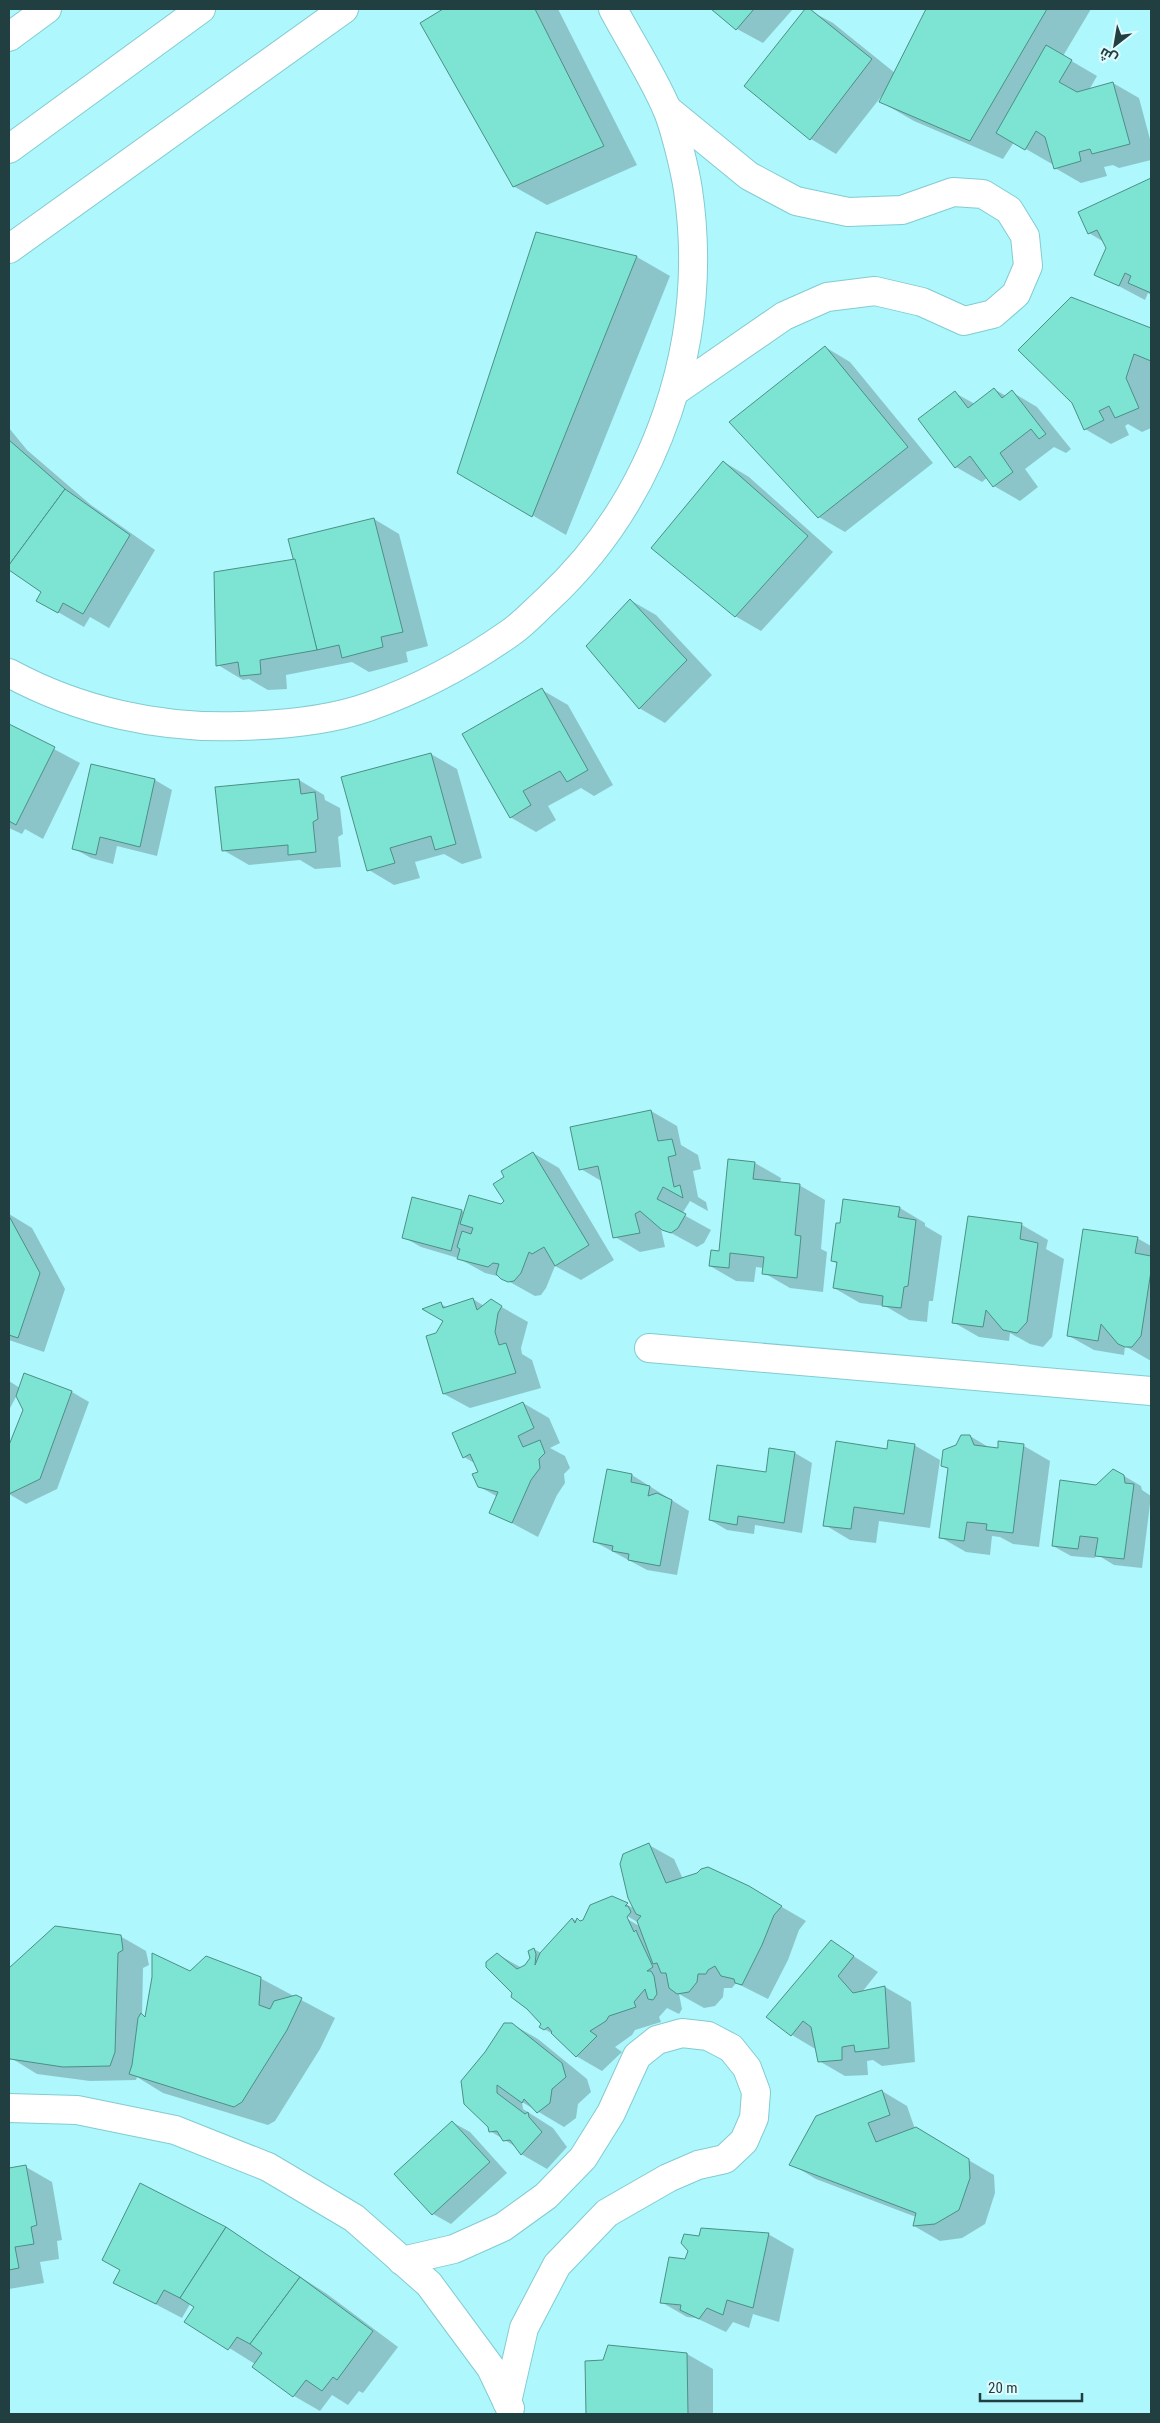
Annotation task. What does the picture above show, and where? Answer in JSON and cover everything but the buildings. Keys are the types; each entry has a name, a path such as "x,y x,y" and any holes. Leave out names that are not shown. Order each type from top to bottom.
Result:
{"street":[{"path":"9,37 47,9"},
{"path":"9,149 201,9"},
{"path":"9,249 344,9"},
{"path":"9,673 39,689 118,715 200,728 284,725 365,708 442,676 512,632 573,575 624,509 661,434 684,355 694,272 688,189 667,109 613,9"},
{"path":"667,109 749,176 796,201 848,212 902,210 953,192 983,194 1009,210 1013,216 1025,236 1028,266 1016,294 993,314 964,321 922,302 875,292 827,297 784,316 674,392"},
{"path":"649,1348 1151,1391"},
{"path":"402,2261 462,2245 502,2227 546,2196 583,2158 611,2114 637,2056 657,2040 682,2033 708,2036 731,2048 747,2068 756,2092 754,2118 744,2141 725,2159 698,2166 668,2178 607,2213 557,2265 524,2328 510,2408"},
{"path":"9,2108 77,2110 175,2130 268,2166 354,2218 429,2284 491,2368 510,2408"}]}
